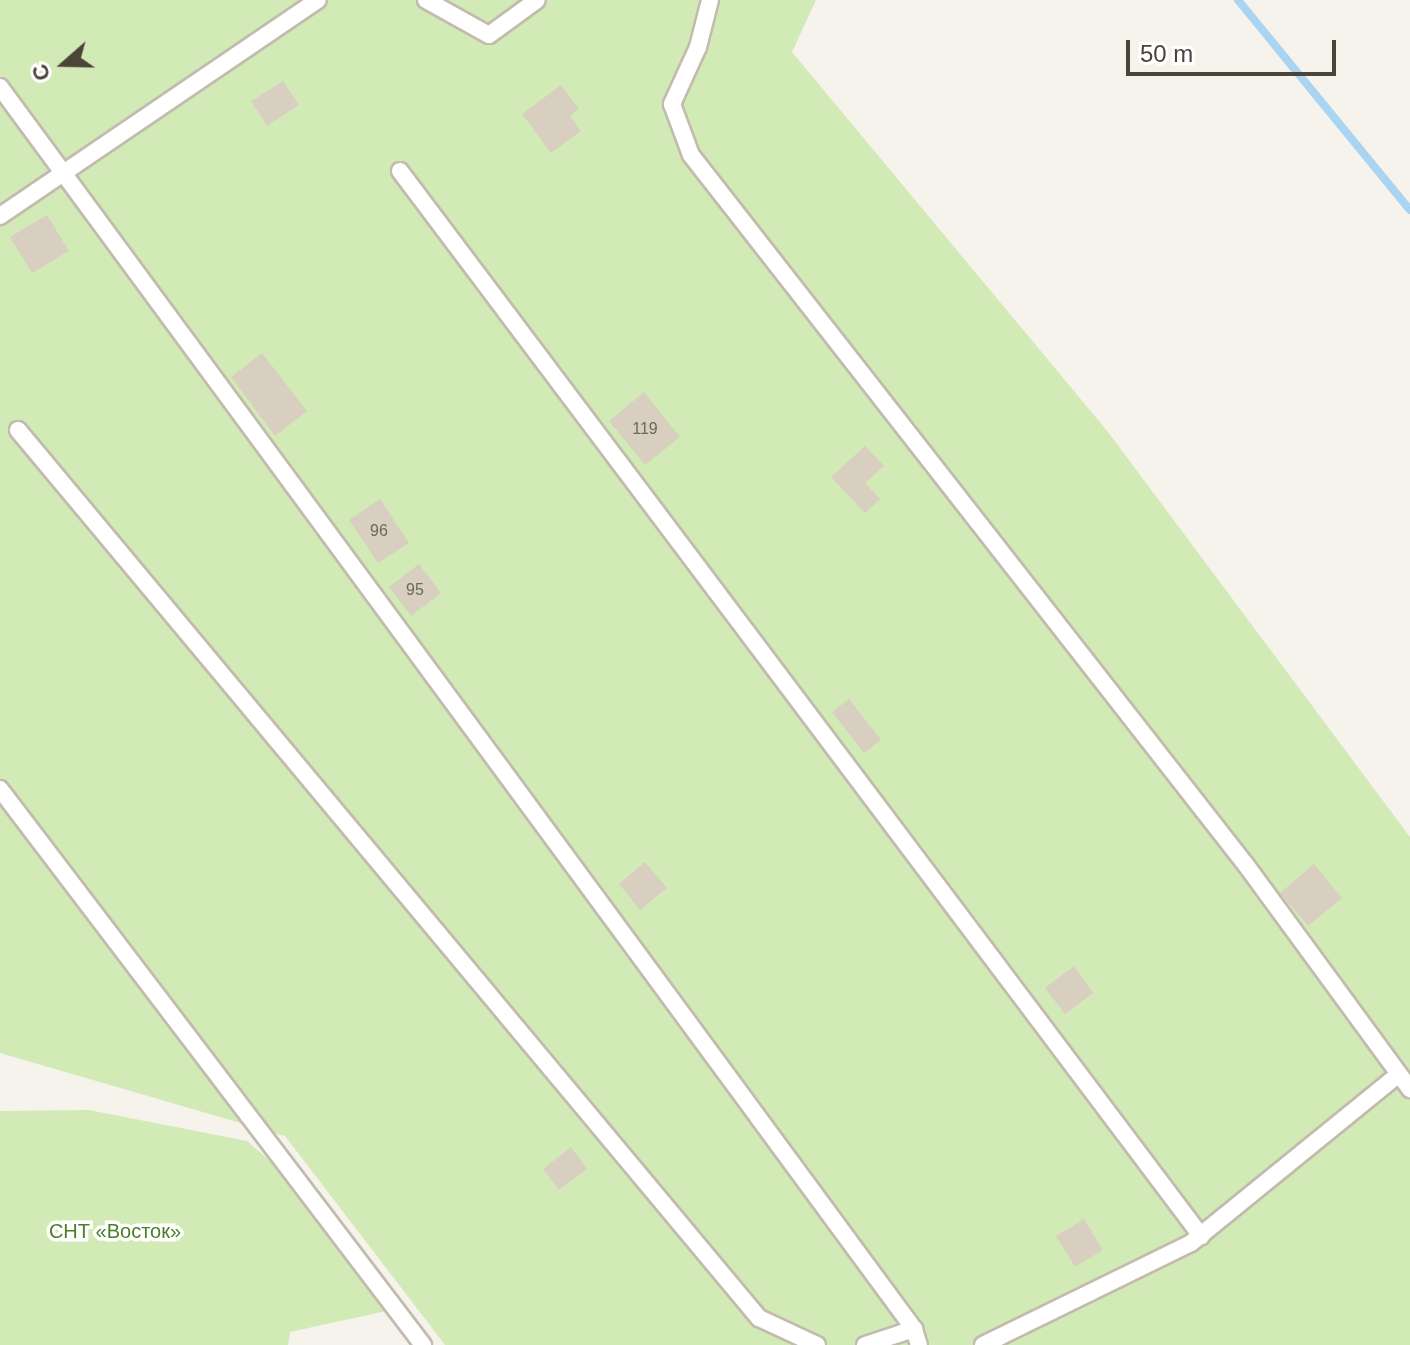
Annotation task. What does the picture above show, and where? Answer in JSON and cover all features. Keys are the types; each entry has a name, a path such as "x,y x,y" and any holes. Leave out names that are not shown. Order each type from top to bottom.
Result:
{"lane":[{"path":"0,216 63,169 318,0"},
{"path":"426,0 489,35 537,0"},
{"path":"710,0 698,47 672,104 691,155 1246,865 1410,1089"},
{"path":"0,87 916,1337 865,1345"},
{"path":"400,171 1201,1236"},
{"path":"18,430 759,1318 817,1345"},
{"path":"0,789 423,1345"},
{"path":"983,1345 1201,1236 1398,1075"}],"green space":[{"path":"0,0 816,0 792,52 1108,432 1410,837 1410,1345 445,1345 285,1136 0,1053"},
{"name":"СНТ «Восток»","path":"89,1110 247,1141 288,1176 386,1311 290,1332 288,1345 0,1345 0,1111"}],"building":[{"path":"283,81 299,105 267,126 251,101"},
{"path":"561,85 579,109 570,116 581,131 551,153 522,114"},
{"path":"47,215 69,251 32,273 10,237"},
{"path":"262,353 307,411 275,436 231,377"},
{"path":"644,392 680,437 645,465 609,421"},
{"path":"865,446 884,466 865,483 880,499 865,513 831,477"},
{"path":"380,499 409,543 378,563 349,520"},
{"path":"419,564 441,593 411,616 389,587"},
{"path":"849,699 881,740 864,753 832,712"},
{"path":"645,862 667,888 640,910 619,884"},
{"path":"1314,864 1342,898 1308,926 1280,893"},
{"path":"1074,966 1093,993 1065,1014 1045,988"},
{"path":"571,1147 587,1169 559,1190 543,1169"},
{"path":"1084,1219 1103,1250 1075,1267 1056,1236"}],"waterway":[{"path":"1238,0 1410,210"}]}
